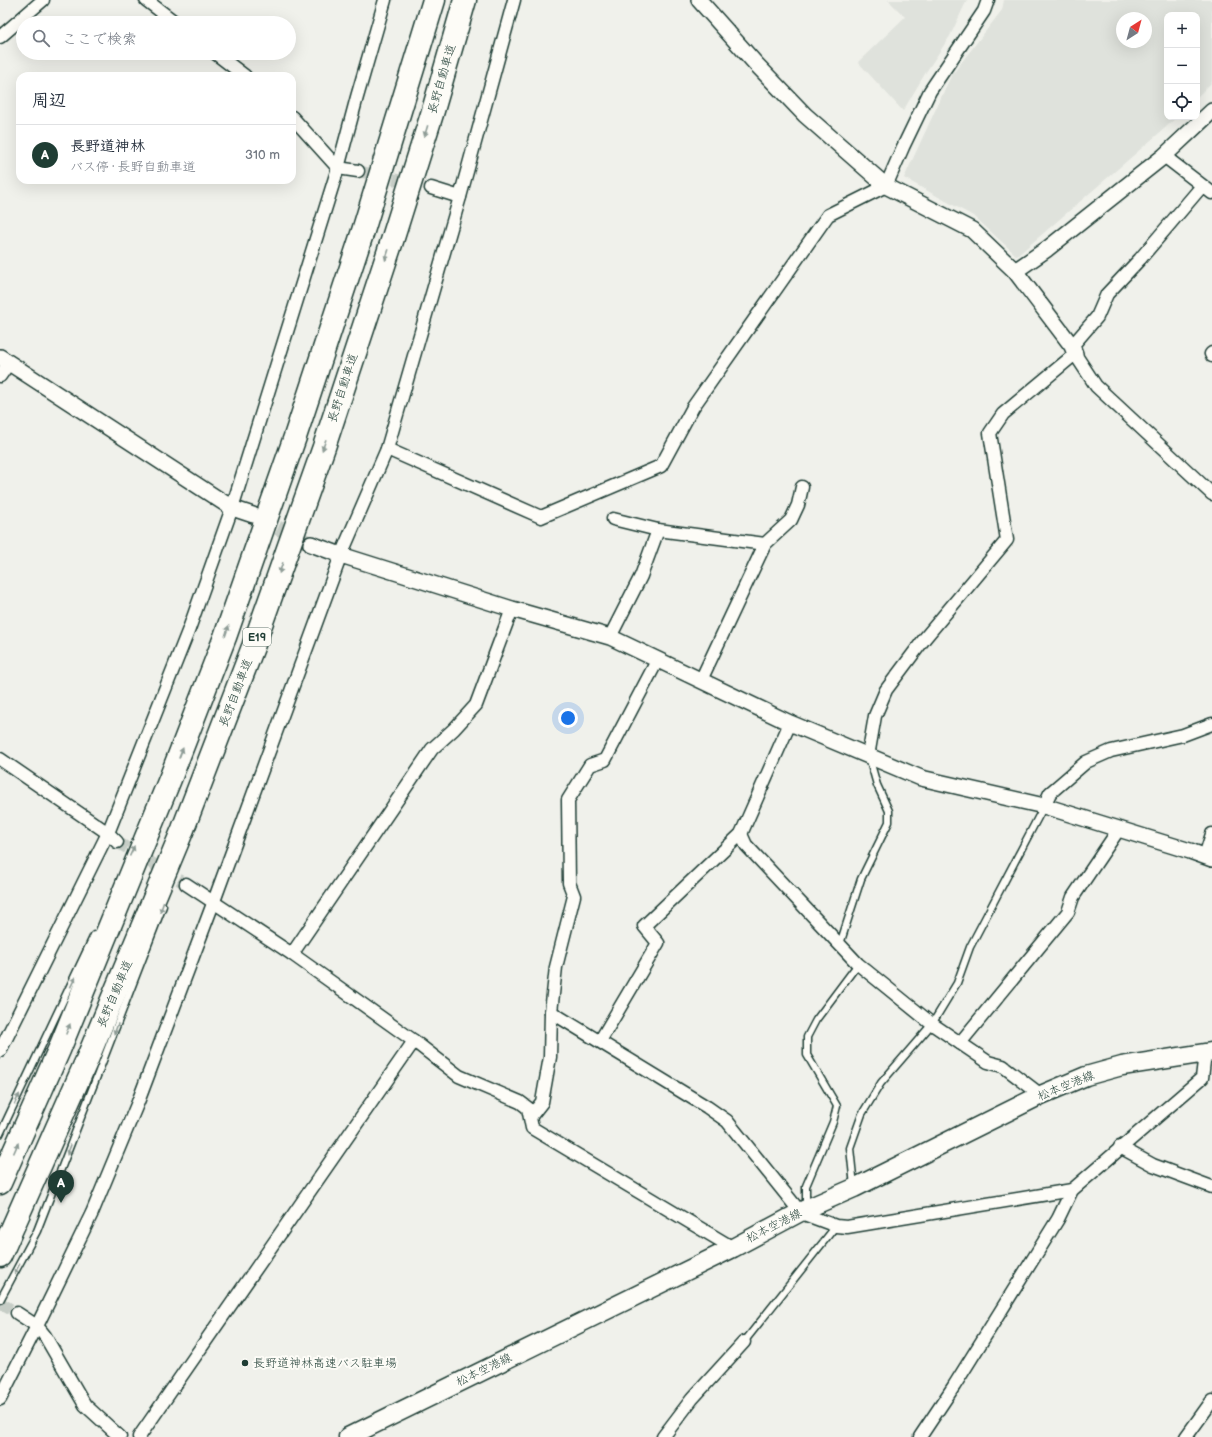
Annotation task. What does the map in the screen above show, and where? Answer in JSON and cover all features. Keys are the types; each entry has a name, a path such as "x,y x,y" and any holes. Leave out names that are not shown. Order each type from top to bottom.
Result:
{"highway":[{"name":"E19","path":"0,1184 59,1050 170,779 225,637 295,437 363,231 434,0"},
{"name":"長野自動車道","path":"0,1256 86,1062 183,829 253,647 324,447 392,241 432,114 465,0"}],"main road":[{"name":"松本空港線","path":"348,1437 1040,1095 1086,1076 1122,1066 1209,1052"}],"street":[{"path":"24,16 43,0"},
{"path":"146,0 167,16"},
{"path":"0,1051 108,832 189,629 232,508 338,168 385,0"},
{"path":"0,1399 92,1213 138,1102 214,901 341,555 387,450 460,197 514,0"},
{"path":"698,0 805,115 886,186 972,230 1015,271 1074,350 1096,386 1212,494"},
{"path":"387,450 541,516 661,466 693,407 828,215 886,186 930,91 984,11 988,0"},
{"path":"1,35 16,22"},
{"path":"224,60 240,72"},
{"path":"1015,271 1047,249 1164,156 1212,111"},
{"path":"296,121 338,168 358,171"},
{"path":"1164,156 1212,193"},
{"path":"868,756 875,716 886,690 925,638 1007,540 990,433 1003,414 1074,350 1097,317 1107,294 1140,259 1202,186"},
{"path":"431,188 460,197"},
{"path":"0,376 4,360 232,508 252,515"},
{"path":"701,680 765,544 791,520 798,505 802,487"},
{"path":"613,520 658,530 765,544"},
{"path":"610,637 641,576 658,530"},
{"path":"311,544 341,555 512,609 610,637 790,722 921,778 1044,806 1209,858 1212,834"},
{"path":"292,954 432,749 454,729 476,704 512,609"},
{"path":"531,1116 542,1102 550,1057 551,1012 556,967 574,896 569,883 568,800 590,765 605,760 658,659"},
{"path":"600,1041 658,943 644,926 741,834 790,722"},
{"path":"1044,806 1050,793 1086,762 1112,751 1183,735 1212,724"},
{"path":"0,759 108,832 117,842"},
{"path":"960,1043 1068,912 1073,897 1119,829"},
{"path":"741,834 746,845 858,964 932,1024 988,1062 1003,1066 1040,1095"},
{"path":"186,884 214,901 292,954 414,1041 459,1076 520,1102 528,1108 531,1116 532,1128 732,1248"},
{"path":"551,1012 707,1107 727,1121 804,1211 836,1226 847,1227 1072,1190"},
{"path":"140,1437 414,1041"},
{"path":"920,1437 1058,1219 1072,1190 1120,1147 1202,1078 1209,1052"},
{"path":"1120,1147 1153,1165 1212,1187"},
{"path":"17,1314 37,1326 45,1336 85,1405 120,1437"},
{"path":"663,1437 692,1399 744,1342"},
{"path":"1186,1437 1212,1401"}],"lane":[{"path":"840,944 861,879 889,822 889,811 877,786 868,756"},
{"path":"141,832 170,779"},
{"path":"854,1188 850,1148 862,1114 881,1083 932,1024 957,983 970,947 1044,806"},
{"path":"171,874 183,829"},
{"path":"0,1300 37,1231 130,993 165,896"},
{"path":"0,1134 80,969 99,925"},
{"path":"804,1211 806,1186 833,1122 837,1106 807,1055 807,1037 816,1020 858,964"},
{"path":"744,1342 836,1226"}],"shaded area":[{"path":"888,0 967,0 950,36 926,72 903,111 858,62 905,17"},
{"path":"1004,0 1212,0 1212,82 1200,94 1200,12 1164,12 1164,120 1174,120 1017,256 975,217 904,178 951,76 1002,10"}],"tunnel":[{"path":"358,171 431,188"},
{"path":"257,518 311,544"},
{"path":"117,842 186,884"},
{"path":"0,1303 17,1313"}],"place":[{"name":"長野道神林","path":"61,1203"},
{"name":"長野道神林高速バス駐車場","path":"245,1363"}]}
